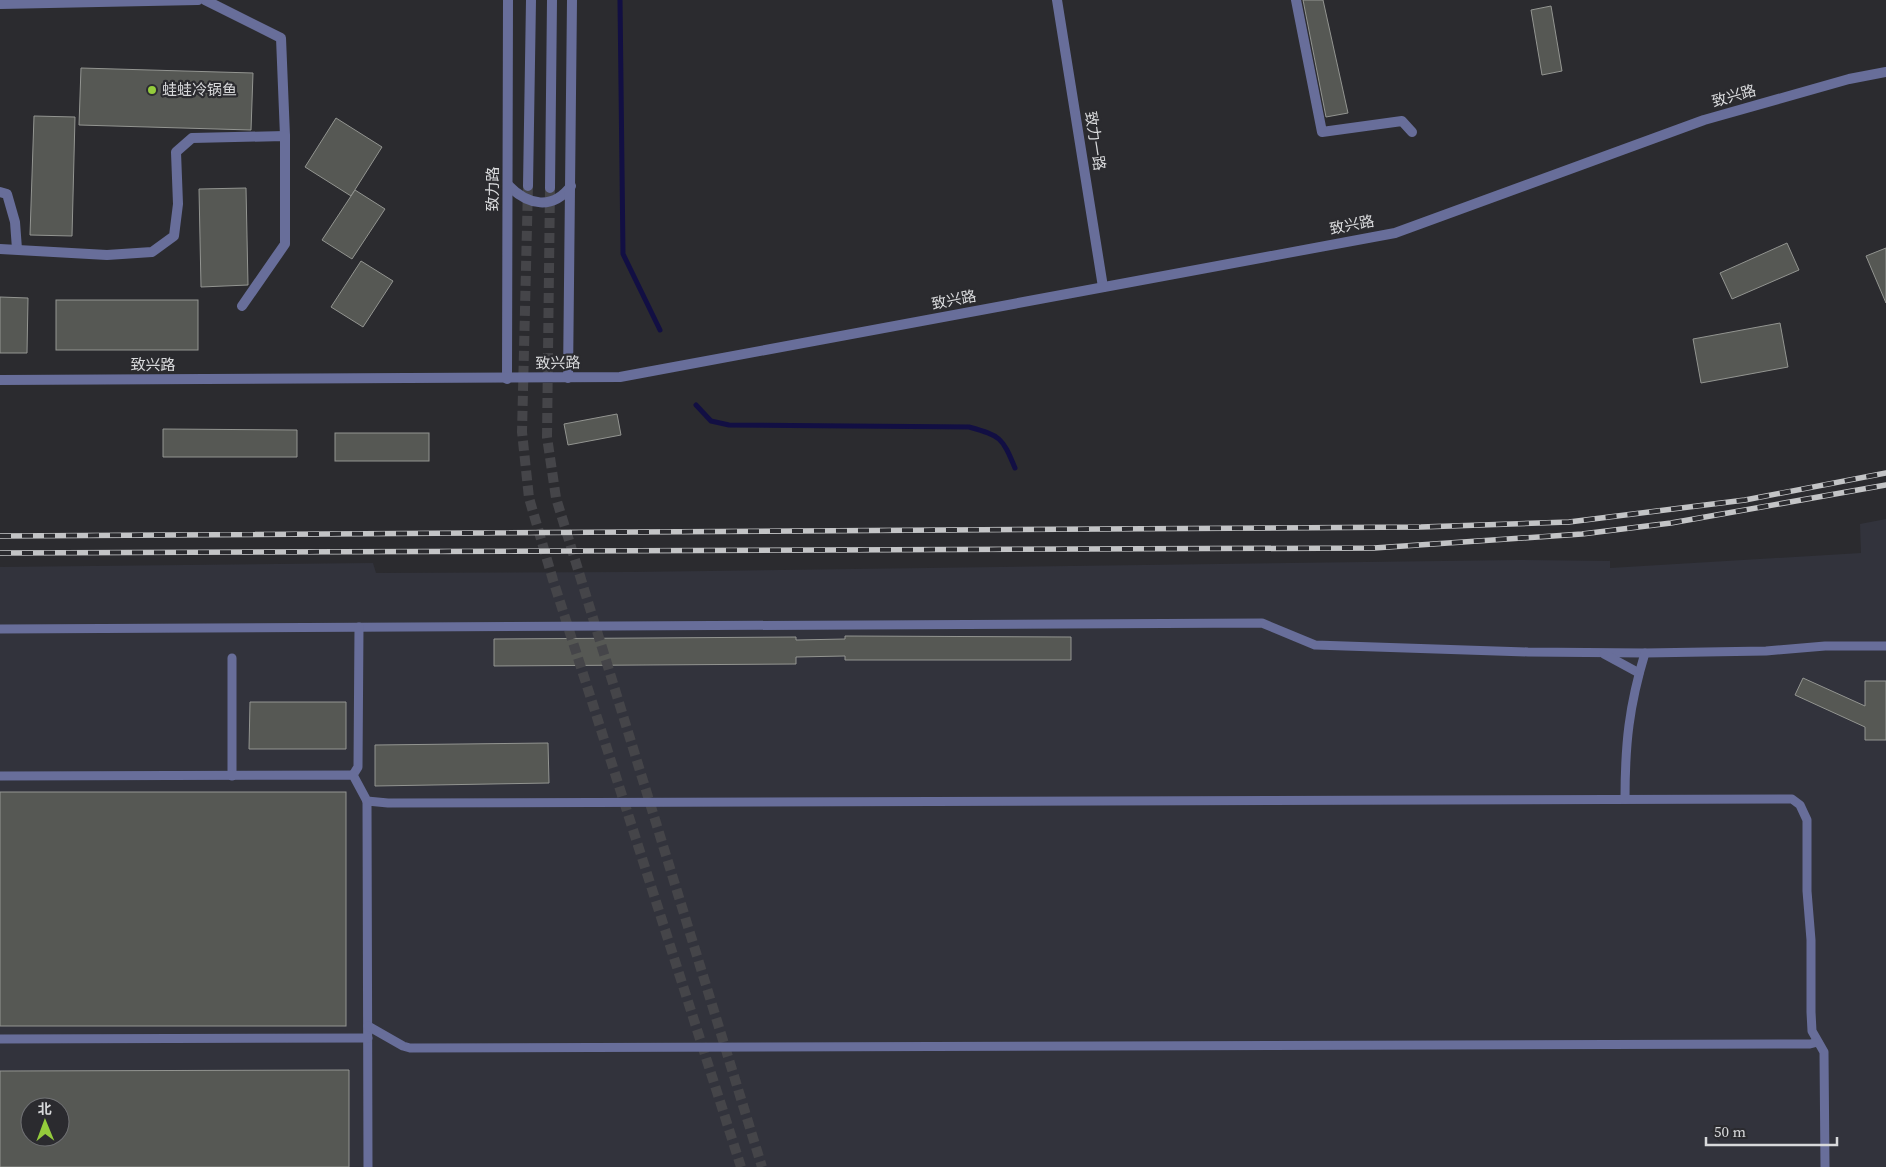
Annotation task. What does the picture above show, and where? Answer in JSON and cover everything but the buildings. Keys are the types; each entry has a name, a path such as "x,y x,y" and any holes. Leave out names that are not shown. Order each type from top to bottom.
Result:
{"street":[{"path":"0,4 198,0"},
{"path":"205,0 281,38 285,136 286,244 242,306"},
{"name":"致力路","path":"507,379 508,0"},
{"path":"528,186 531,0"},
{"path":"550,188 552,0"},
{"path":"568,378 572,0"},
{"name":"致力一路","path":"1057,0 1103,287"},
{"path":"1296,0 1322,132 1402,121 1412,132"},
{"name":"致兴路","path":"0,380 620,377 1395,233 1704,120 1849,78 1886,72"},
{"path":"0,249 107,255 152,252 174,236 178,204 176,152 192,138 285,136"},
{"path":"508,185 525,200 540,203 554,201 563,196 571,186"},
{"path":"0,192 7,194 14,222 17,249"}],"lane":[{"path":"0,629 1262,623 1315,645 1528,652 1645,653 1766,651 1825,646 1886,646"},
{"path":"353,776 358,767 359,627"},
{"path":"1601,652 1639,673"},
{"path":"1625,799 1627,734 1633,692 1645,653"},
{"path":"232,658 232,776"},
{"path":"0,776 353,776"},
{"path":"353,776 367,801 368,1167"},
{"path":"367,801 388,803 1792,798 1800,805 1807,820 1811,1012 1812,1031 1824,1052 1825,1167"},
{"path":"368,1026 410,1048 1810,1044 1818,1042"},
{"path":"0,1038 368,1038"}],"shaded area":[{"path":"1886,519 1886,1167 0,1167 0,567 373,563 376,573 632,572 1518,560 1610,561 1610,568 1861,553 1860,524"}],"waterway":[{"path":"620,0 623,254 660,330"},
{"path":"696,405 711,421 729,425 969,427 999,439 1007,450 1015,468"}],"tunnel":[{"path":"528,186 522,432 529,498 553,580 741,1167"},
{"path":"550,188 547,437 556,498 762,1167"}],"railway":[{"path":"0,536 1421,527 1569,522 1745,500 1886,473"},
{"path":"0,553 1374,548 1582,534 1671,523 1886,485"}],"place":[{"name":"蛙蛙冷锅鱼","path":"152,90"}]}
